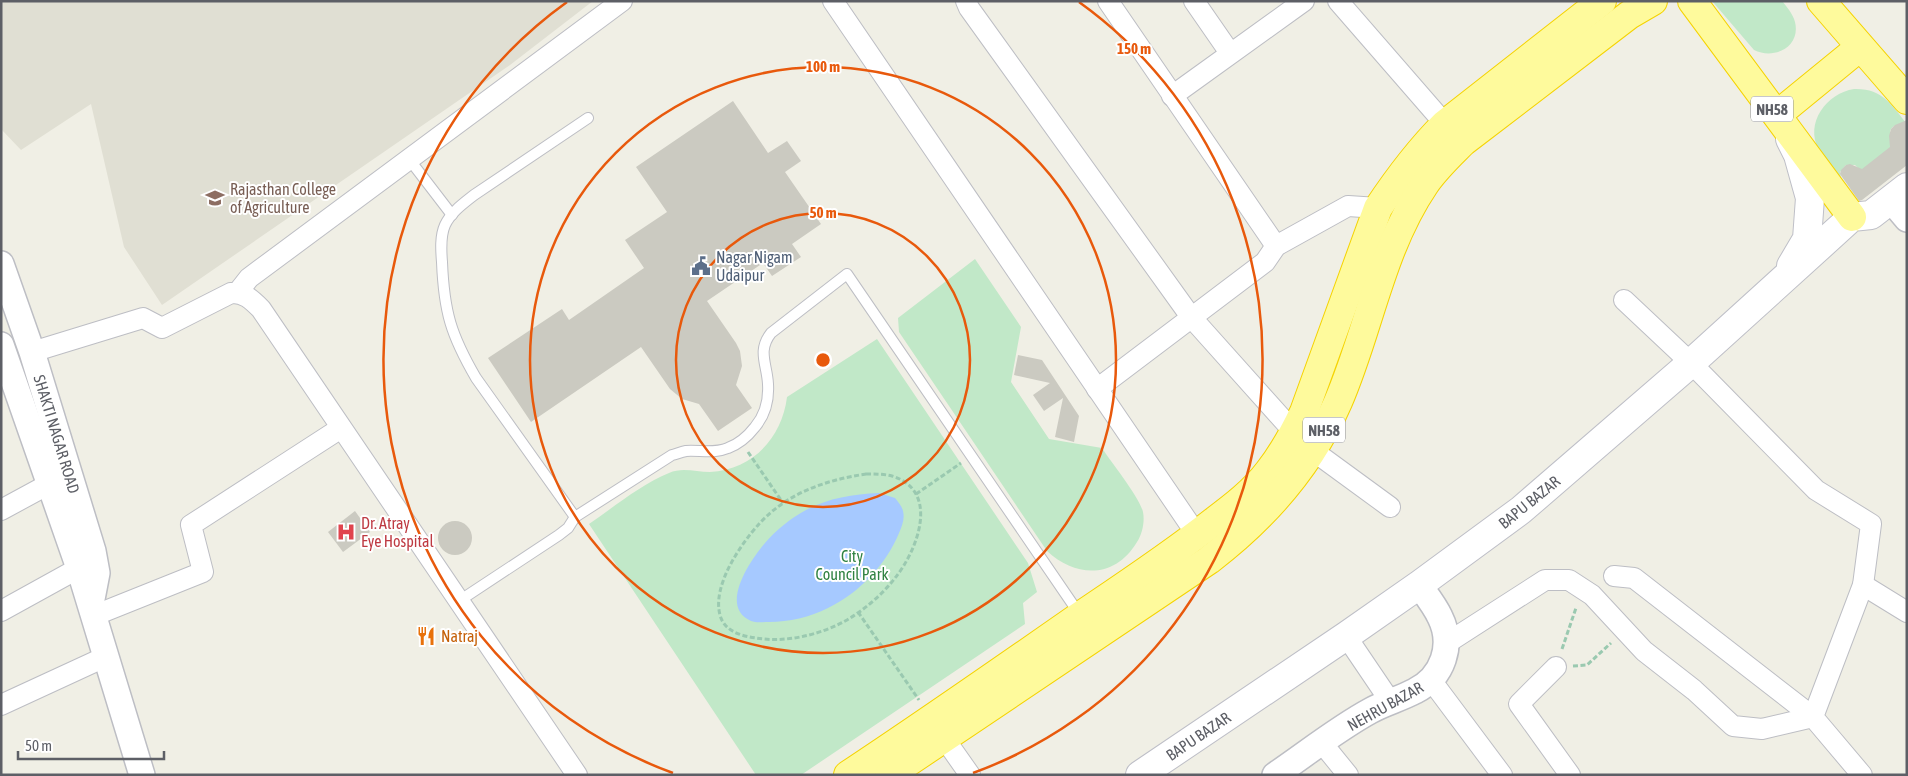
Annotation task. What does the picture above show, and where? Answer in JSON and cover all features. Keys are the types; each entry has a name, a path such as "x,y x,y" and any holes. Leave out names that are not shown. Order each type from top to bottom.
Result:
{"highway":[{"name":"NH58","path":"848,775 938,728 1222,550 1262,514 1294,476 1320,372 1378,208 1409,164 1445,124 1602,1"},
{"name":"NH58","path":"889,775 938,728 1081,616 1197,535 1242,499 1269,471 1303,441 1337,404 1348,378 1386,263 1400,229 1426,183 1442,162 1463,142 1629,15 1652,1"},
{"name":"NH58","path":"1673,1 1699,11 1852,217"},
{"path":"1821,1 1907,100"},
{"path":"1777,115 1860,47"}],"main road":[{"path":"1860,47 1907,83"},
{"path":"1777,115 1798,155 1810,198 1807,239 1783,280"},
{"name":"BAPU BAZAR","path":"1140,775 1346,636 1521,510 1691,363 1852,217 1871,215 1901,202"}],"street":[{"path":"32,352 143,318 162,328 224,296 238,292 249,278 622,1"},
{"path":"833,1 1197,535"},
{"path":"966,1 1191,317 1303,441 1390,508"},
{"path":"1108,1 1276,246"},
{"path":"1194,1 1230,53"},
{"path":"1172,96 1304,1"},
{"path":"1338,1 1445,124"},
{"path":"1097,389 1264,262 1276,246 1348,206 1378,208"},
{"name":"SHAKTI NAGAR ROAD","path":"1,264 32,352 96,564 96,582 91,612"},
{"path":"238,292 254,301 261,309 577,775"},
{"path":"1624,300 1691,363 1816,490 1871,524 1863,585 1813,717"},
{"name":"SHAKTI NAGAR ROAD","path":"1,345 79,568 136,773"},
{"path":"91,612 203,572 191,525 341,428"},
{"path":"3,505 49,484"},
{"path":"1,611 79,568"},
{"path":"1614,576 1634,578 1813,717 1862,775"},
{"path":"1419,585 1440,618 1445,630 1447,643 1545,580 1569,580 1592,595 1644,651 1694,690 1733,726 1762,728 1813,717"},
{"path":"1863,585 1907,612"},
{"path":"1346,636 1390,701"},
{"name":"NEHRU BAZAR","path":"1275,775 1368,712 1417,690 1431,680 1440,669 1447,643"},
{"path":"1,705 105,657"},
{"path":"1556,667 1519,704 1570,775"},
{"path":"1431,680 1502,775"},
{"path":"938,728 970,775"},
{"path":"1322,743 1348,775"}],"lane":[{"path":"575,517 476,378 453,336 443,294 441,250 446,224 452,215 474,195 588,118"},
{"path":"409,159 452,215"},
{"path":"460,602 559,535 568,528 575,517 672,455 685,451 711,452 728,448 741,441 761,419 768,403 768,384 763,355 766,340 771,333 847,274 1081,616"}],"path":[{"path":"741,441 783,503"},
{"path":"916,494 972,456"},
{"path":"866,474 893,477 906,483 916,494 921,509 921,520 914,548 896,577 873,601 858,612 827,629 784,639 771,640 737,634 724,624 720,617 720,589 725,576 748,537 767,515 783,503 831,480 866,474"},
{"path":"1582,588 1556,667 1588,665 1625,630"},
{"path":"858,612 938,728"}],"shaded area":[{"name":"Rajasthan College of Agriculture","path":"1,1 593,1 510,65 162,305 124,247 91,104 21,150 1,129"}],"green space":[{"path":"1712,1 1782,1 1790,11 1795,22 1796,31 1794,38 1784,49 1777,52 1762,53 1754,50"},
{"path":"1854,89 1864,89 1879,94 1891,104 1907,124 1897,125 1891,129 1890,135 1894,145 1861,171 1855,165 1846,165 1840,172 1841,178 1819,150 1814,130 1816,120 1827,103 1835,96"},
{"path":"975,259 1021,327 1011,382 1049,439 1102,448 1141,506 1144,520 1139,539 1128,554 1118,563 1107,568 1082,570 1058,560 1047,551 899,332 898,318"},
{"name":"City Council Park","path":"877,339 1028,563 1037,592 1023,603 1025,624 801,775 756,775 589,524 638,490 669,473 679,470 710,472 725,470 752,458 772,438 779,426 787,397"}],"water":[{"path":"879,493 895,498 900,504 904,517 900,530 887,556 861,586 828,608 799,618 784,621 757,622 751,621 742,614 737,605 740,583 759,550 779,529 800,513 823,502 860,494"}],"building":[{"name":"Nagar Nigam Udaipur","path":"733,101 768,153 787,141 801,161 785,172 821,224 792,244 801,257 772,276 763,263 707,301 740,351 742,366 736,385 752,408 718,431 699,404 682,399 670,389 641,347 531,422 488,358 562,309 569,320 644,268 625,240 667,212 636,167"},
{"path":"1907,120 1907,165 1859,201 1840,174 1841,170 1850,164 1862,169 1890,147 1889,136 1891,129 1895,125"},
{"path":"1018,355 1042,360 1079,416 1074,442 1055,437 1063,398 1044,411 1033,395 1050,383 1014,375"},
{"path":"355,511 370,532 343,552 328,532"},
{"path":"455,521 462,522 467,526 471,531 471,545 467,550 462,554 455,555 448,554 443,550 439,545 438,538 439,531 443,526 448,522"}],"place":[{"name":"Rajasthan College of Agriculture","path":"215,198"},
{"name":"Nagar Nigam Udaipur","path":"701,266"},
{"name":"Dr. Atray Eye Hospital","path":"346,532"},
{"name":"Natraj","path":"426,636"}]}
